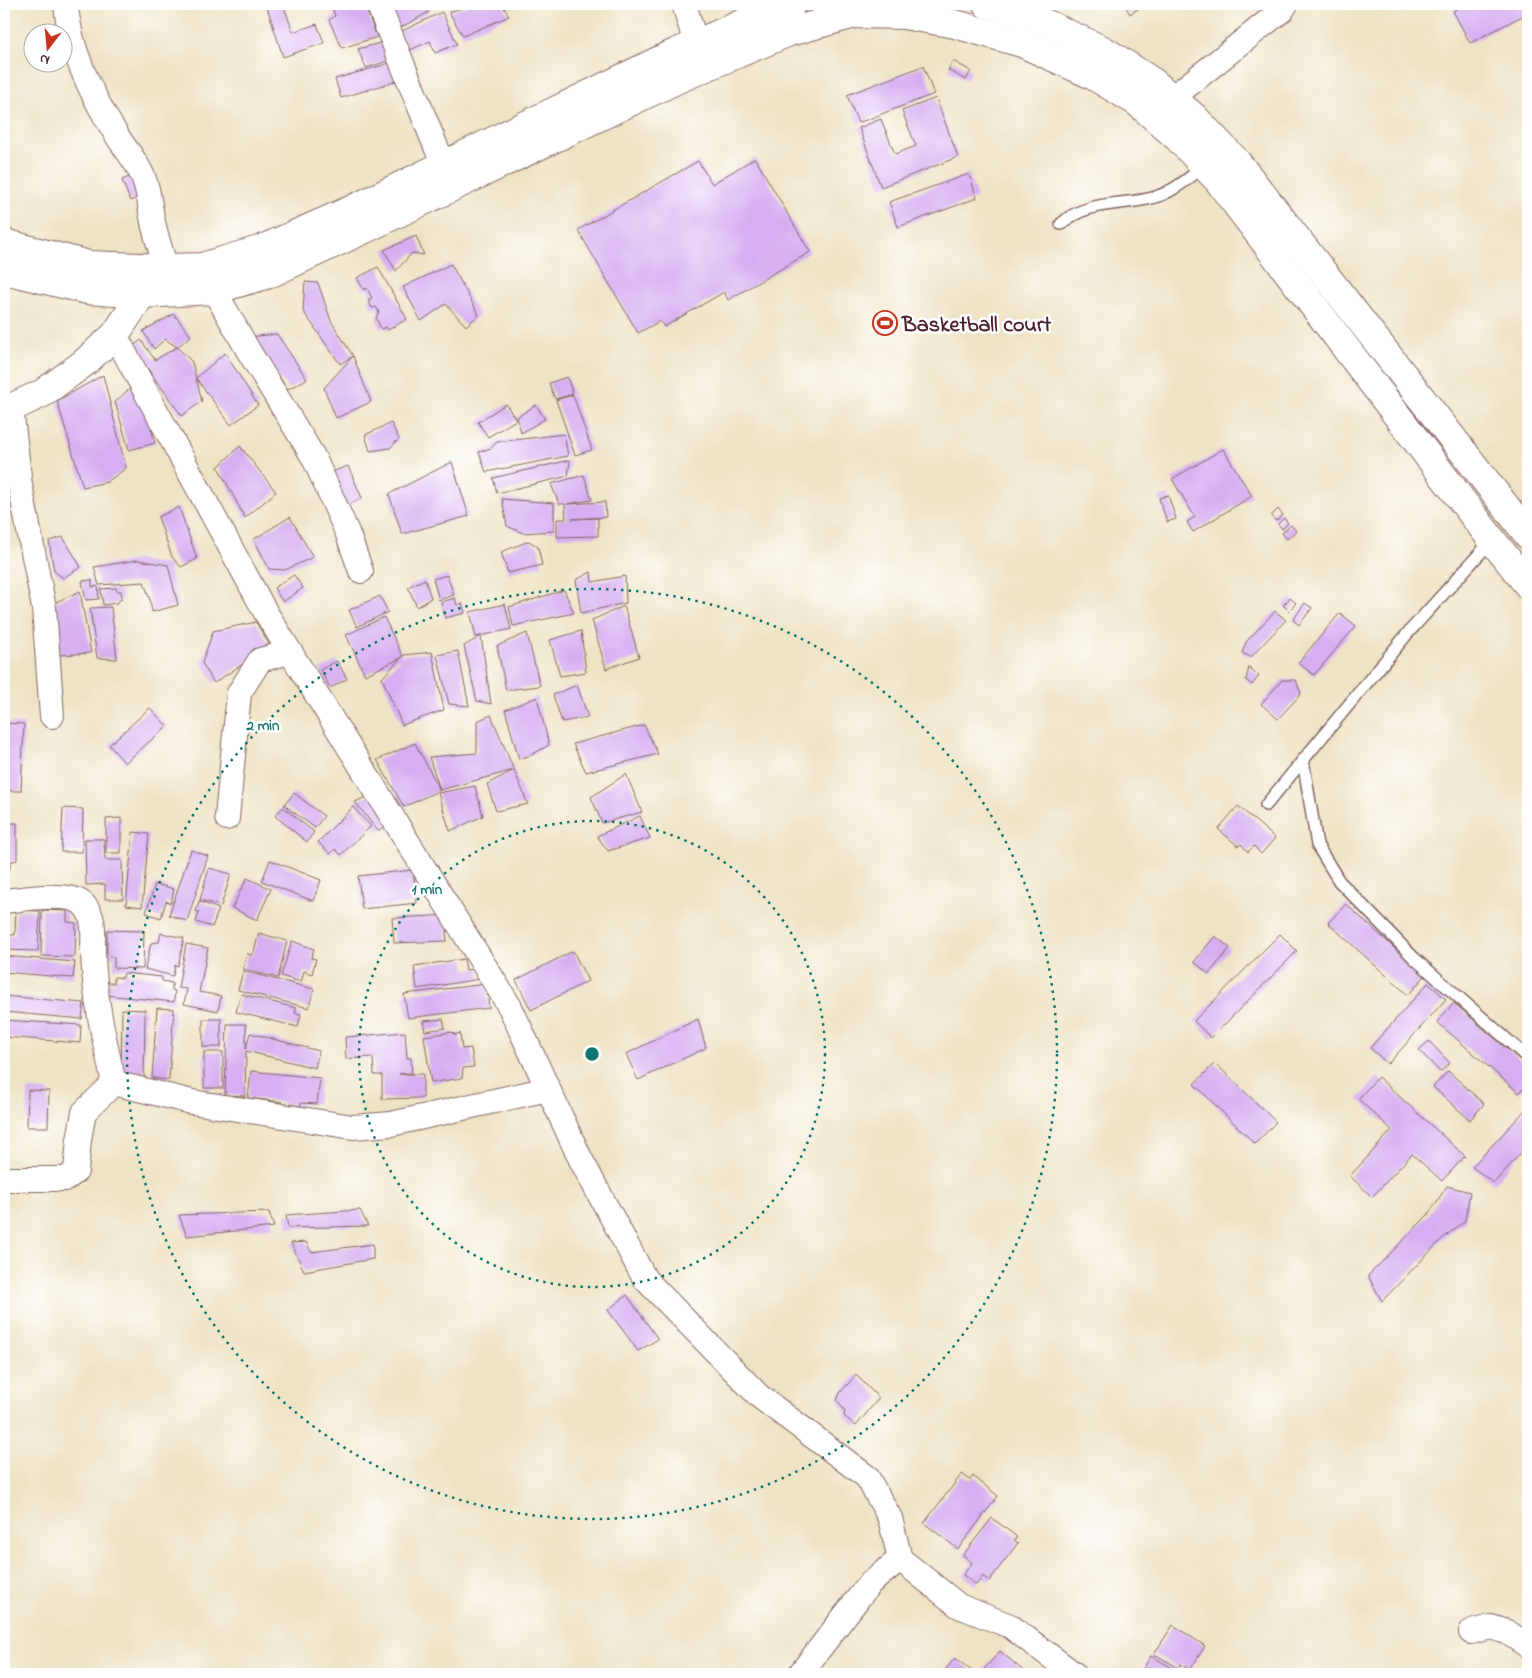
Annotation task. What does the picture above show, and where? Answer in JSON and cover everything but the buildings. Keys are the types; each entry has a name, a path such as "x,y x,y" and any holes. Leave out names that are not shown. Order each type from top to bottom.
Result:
{"main road":[{"path":"4,243 89,264 166,268 202,267 262,249 354,208 666,57 780,7 792,4"},
{"path":"987,4 1034,18 1104,51 1153,82 1194,117 1237,162 1528,535"},
{"path":"4,270 87,290 142,294 214,290 269,274 678,79 789,32 855,14 906,9 1022,43 1092,75 1137,102 1178,138 1217,179 1528,585"},
{"path":"8,409 44,393 84,363 116,335 142,294"}],"street":[{"path":"66,4 77,54 96,101 140,170 150,198 152,217 166,268"},
{"path":"378,4 443,164"},
{"path":"684,4 696,44"},
{"path":"1172,98 1282,10 1286,4"},
{"path":"214,290 314,458 347,532 361,570"},
{"path":"116,335 266,613 510,1007 581,1160 645,1279 759,1396 867,1477 890,1518 900,1559 959,1606 1010,1626 1074,1674"},
{"path":"8,409 20,485 44,608 52,716"},
{"path":"227,818 239,693 260,660 290,652"},
{"path":"4,901 59,896 82,903 93,918 94,983 114,1084"},
{"path":"114,1084 192,1102 353,1126 391,1124 548,1089"},
{"path":"4,1179 66,1179 76,1171 84,1112 114,1084"},
{"path":"800,1674 870,1583 900,1559"},
{"path":"1471,1632 1491,1627 1508,1632 1528,1646"}],"lane":[{"path":"1062,224 1071,216 1092,207 1154,198 1181,184 1204,166"},
{"path":"1266,805 1408,633 1492,540"},
{"path":"1303,760 1317,845 1339,881 1414,958 1528,1058"}],"place":[{"name":"Basketball court","path":"885,323"}]}
